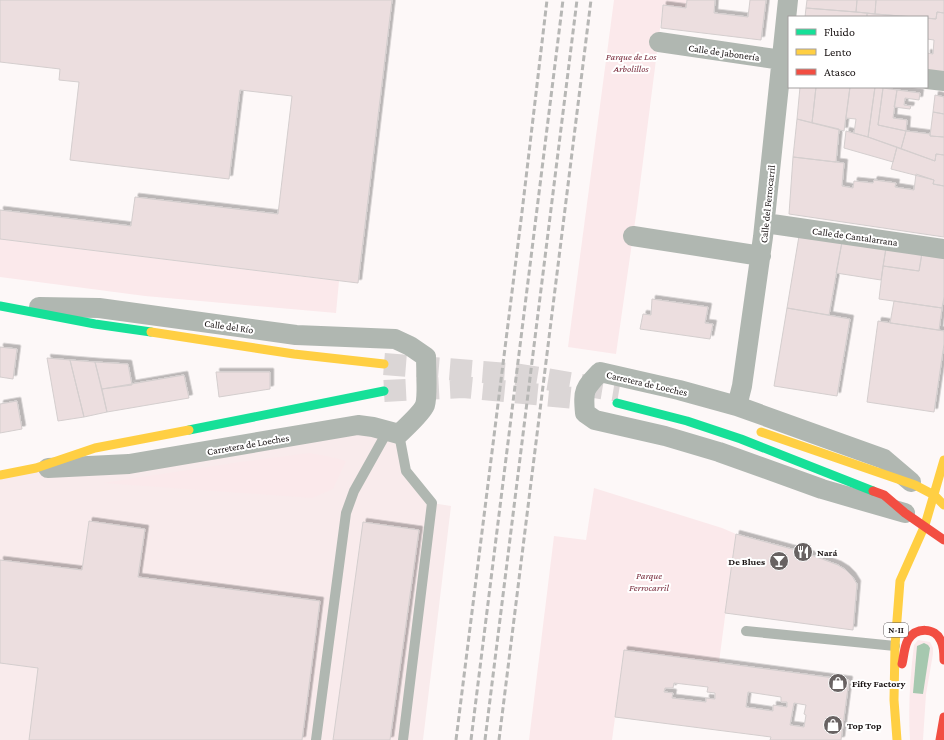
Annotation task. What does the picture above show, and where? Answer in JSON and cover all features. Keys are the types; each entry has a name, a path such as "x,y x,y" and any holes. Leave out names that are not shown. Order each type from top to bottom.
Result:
{"street":[{"name":"Calle del Ferrocarril","path":"737,406 742,386 761,256 785,60 788,0"},
{"name":"Calle de Jabonería","path":"659,42 785,60"},
{"path":"928,79 944,81"},
{"name":"Calle de Cantalarrana","path":"765,223 944,249"},
{"path":"633,236 761,256"},
{"name":"Calle del Río","path":"0,306 95,324 294,354 384,364"},
{"name":"Calle del Río","path":"0,306 99,308 296,335 395,339 410,346 426,357 426,384 425,406 412,421 393,433"},
{"name":"Carretera de Loeches","path":"908,497 822,489 719,452 665,436 595,420 584,413 583,396 588,384 600,372 679,390 737,406 884,459 908,497 924,525 944,540"},
{"name":"Carretera de Loeches","path":"0,475 36,468 95,448 384,391"},
{"name":"Carretera de Loeches","path":"617,403 687,422 741,440 884,495 908,497 944,494"},
{"name":"Carretera de Loeches","path":"36,468 129,464 358,425 373,427 393,433"},
{"name":"Carretera de Loeches","path":"750,428 908,497"},
{"name":"N-II","path":"897,740 894,700 895,646 900,581 924,525 944,460"},
{"name":"Carretera de Loeches","path":"884,495 908,497"},
{"path":"934,495 944,505"},
{"path":"924,525 938,525"},
{"name":"N-II","path":"894,700 905,646 910,635 917,631 926,630 934,634 940,640 944,660"},
{"path":"940,740 944,717"}],"lane":[{"path":"316,740 346,513 354,491 393,433"},
{"path":"393,433 406,471 432,503 403,740"},
{"path":"746,632 895,646"}],"shaded area":[{"path":"358,425 399,434 406,471 432,503 451,506 423,740 0,740 0,475"},
{"path":"924,643 930,648 923,694 913,693 917,646"}],"green space":[{"name":"Parque de Los Arbolillos","path":"614,0 687,0 686,8 663,5 637,208 616,354 568,347"},
{"path":"0,239 339,281 336,313 145,296 0,277"},
{"path":"309,453 346,461 333,489 312,498 103,483 240,462"},
{"name":"Parque Ferrocarril","path":"594,488 722,528 736,534 719,662 624,651 612,740 529,740 554,536 586,540"},
{"path":"918,640 930,642 933,648 933,654 926,694 923,740 910,740 910,681 914,645"}],"building":[{"path":"0,0 392,0 358,283 0,239 0,210 131,226 135,197 278,214 292,96 240,90 229,179 70,160 79,82 59,80 60,69 0,62"},
{"path":"687,0 715,0 714,13 748,17 750,0 766,0 761,40 661,28 663,5 686,8"},
{"path":"807,0 857,0 856,12 806,8"},
{"path":"857,0 876,0 875,14 856,12"},
{"path":"876,0 944,0 944,13 937,12 936,19 928,18 928,16 875,14"},
{"path":"806,8 867,13 867,16 805,16"},
{"path":"937,12 944,13 944,74 928,72 928,53 933,54 934,40 928,39 928,18 936,19"},
{"path":"867,13 902,16 867,16"},
{"path":"800,88 816,88 812,123 797,119"},
{"path":"816,88 850,88 844,131 812,123"},
{"path":"850,88 875,88 868,137 854,133 856,119 846,118"},
{"path":"875,88 883,88 878,125 906,131 901,149 868,137"},
{"path":"883,88 897,90 893,118 907,120 906,131 878,125"},
{"path":"897,90 920,93 919,100 905,98 904,105 911,106 910,109 894,107"},
{"path":"935,95 944,97 944,114 933,112"},
{"path":"933,112 944,114 944,137 930,136"},
{"path":"797,119 839,129 836,162 793,157"},
{"path":"846,131 897,147 893,162 844,148"},
{"path":"906,131 944,137 944,155 936,154 935,161 901,149"},
{"path":"897,147 935,161 936,154 944,155 944,186 933,184 934,180 891,169"},
{"path":"793,157 844,163 842,186 853,188 854,181 873,183 874,180 896,183 895,187 914,190 916,174 934,180 933,184 944,186 944,237 789,214"},
{"path":"799,236 842,242 829,315 787,308"},
{"path":"842,242 886,248 881,280 836,273"},
{"path":"886,248 922,253 919,271 883,266"},
{"path":"922,253 944,256 944,297 942,308 879,299 883,266 919,271"},
{"path":"652,299 708,307 705,323 713,324 710,339 640,329 643,314 651,315"},
{"path":"894,301 942,308 939,330 890,323"},
{"path":"787,308 850,319 837,396 774,386"},
{"path":"878,321 944,331 944,344 934,412 867,402"},
{"path":"0,347 17,349 13,379 0,377"},
{"path":"47,358 70,360 84,417 58,421"},
{"path":"70,360 95,362 107,412 84,417"},
{"path":"95,362 128,364 132,385 102,389"},
{"path":"216,372 270,372 270,389 219,397"},
{"path":"184,375 189,398 107,412 102,389"},
{"path":"17,401 22,429 0,433 0,404"},
{"path":"89,521 145,529 138,577 320,601 302,740 29,740 38,668 0,663 0,560 82,570"},
{"path":"363,522 419,530 390,740 333,740"},
{"path":"736,534 803,552 838,565 846,570 857,584 853,630 725,613"},
{"path":"624,650 849,680 841,740 770,740 771,737 615,717","holes":["674,683 708,687 707,692 715,693 715,699 706,698 706,702 672,698 673,693 664,692 665,688 673,688","748,692 781,697 781,702 787,702 787,707 773,705 773,711 746,707","794,703 806,705 804,727 790,725"]}],"tunnel":[{"path":"384,364 521,375 619,391"},
{"path":"384,391 463,387 584,399"}],"railway":[{"path":"456,740 547,0"},
{"path":"471,740 563,0"},
{"path":"485,740 577,0"},
{"path":"499,740 591,0"}],"traffic: fast":[{"path":"0,306 95,324 151,332"},
{"path":"189,430 384,391"},
{"path":"617,403 687,421 741,439 873,491"}],"traffic: slow":[{"path":"151,332 294,354 384,364"},
{"path":"0,475 36,468 95,448 189,430"},
{"path":"761,432 915,485 934,495 944,505"},
{"path":"897,740 894,700 895,646 900,581 925,525 944,460"}],"traffic: jam":[{"path":"873,491 884,495 905,513 944,540"},
{"path":"902,664 908,640 916,633 925,630 938,636 943,646 944,660"},
{"path":"940,740 944,717"}],"place":[{"name":"Nará","path":"803,552"},
{"name":"De Blues","path":"779,561"},
{"name":"Fifty Factory","path":"838,683"},
{"name":"Top Top","path":"833,725"}]}
